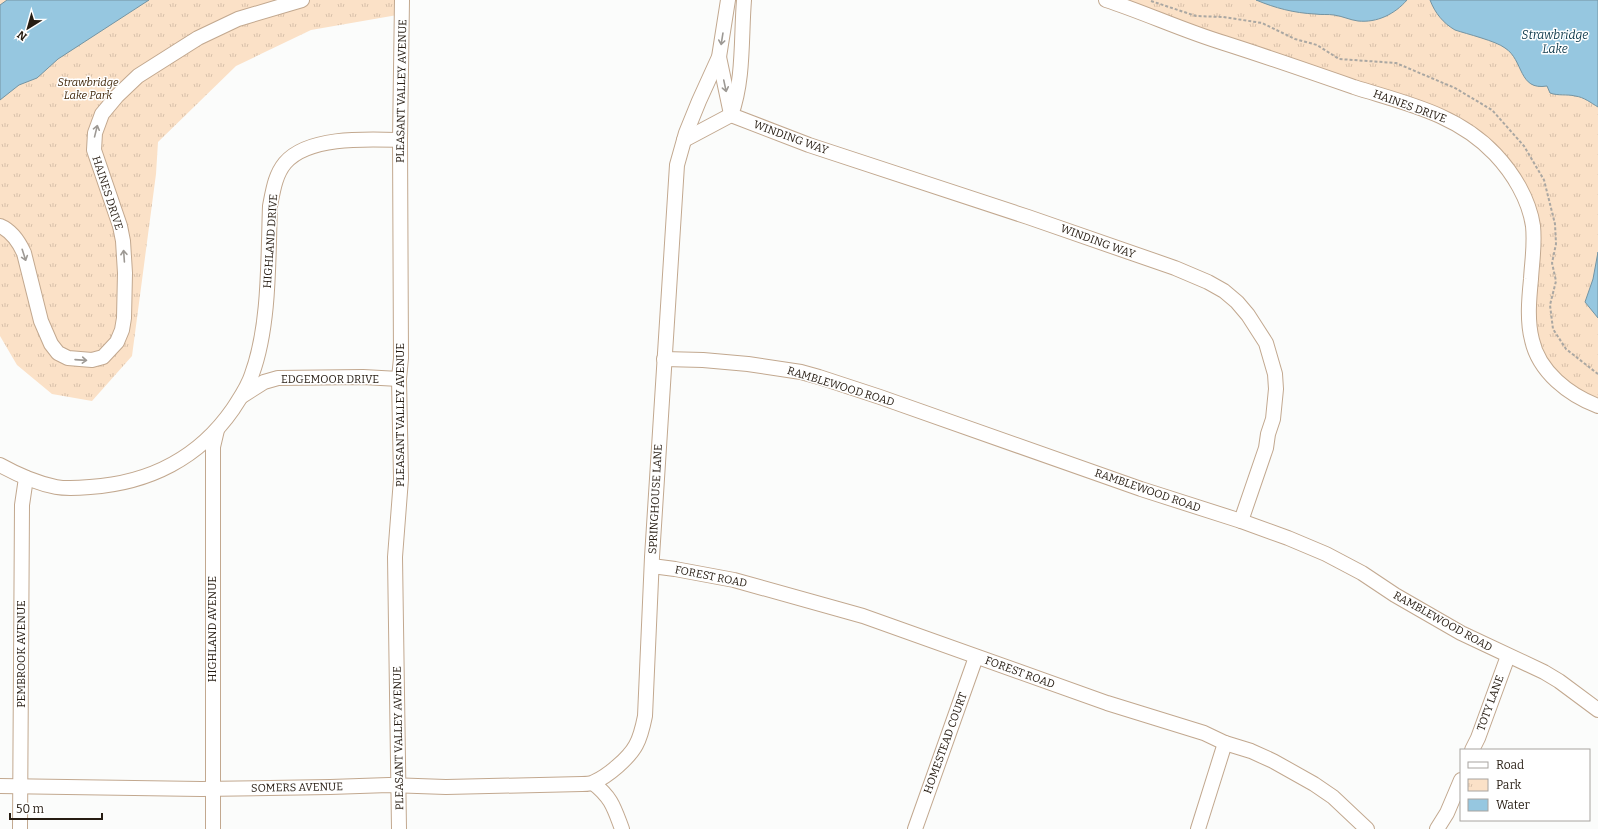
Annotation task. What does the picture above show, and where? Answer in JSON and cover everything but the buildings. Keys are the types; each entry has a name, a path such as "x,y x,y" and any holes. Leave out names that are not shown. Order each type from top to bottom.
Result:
{"street":[{"name":"HAINES DRIVE","path":"0,226 5,228 13,235 20,244 24,253 40,321 51,344 58,353 68,358 81,360 92,360 103,357 118,342 122,330 124,318 125,273 123,241 120,226 94,150 95,132 102,114 117,96 138,76 198,38 238,19 302,0"},
{"name":"PLEASANT VALLEY AVENUE","path":"399,829 395,557 401,479 399,379 401,358 400,140 402,0"},
{"name":"SPRINGHOUSE LANE","path":"593,783 628,758 636,746 642,732 645,716 647,699 652,566 675,181 677,165 684,140 699,101 719,57 728,0"},
{"path":"684,140 731,115 736,98 739,78 744,0"},
{"name":"HAINES DRIVE","path":"1106,0 1222,43 1354,87 1404,101 1451,121 1481,141 1505,166 1515,180 1528,209 1532,225 1534,248 1529,311 1532,342 1545,367 1563,387 1585,401 1598,406"},
{"name":"SPRINGHOUSE LANE","path":"719,57 731,115"},
{"name":"WINDING WAY","path":"731,115 809,145 1066,230 1175,268 1208,282 1224,291 1237,302 1248,315 1266,343 1275,374 1276,389 1273,419 1268,434 1266,448 1241,521"},
{"name":"HIGHLAND DRIVE","path":"217,430 242,396 252,375 263,328 270,206 278,175 285,163 296,153 311,146 357,140 400,140"},
{"name":"RAMBLEWOOD ROAD","path":"664,359 703,360 748,364 788,370 820,378 880,397 1141,488 1241,521 1307,546 1344,564 1461,633 1549,675 1598,710"},
{"name":"EDGEMOOR DRIVE","path":"242,396 264,382 278,378 363,377 399,379"},
{"path":"0,465 26,478 57,487 102,486 124,483 157,472 172,465 185,457 217,430"},
{"name":"HIGHLAND AVENUE","path":"213,829 213,447 217,430"},
{"name":"PEMBROOK AVENUE","path":"20,829 22,505 26,478"},
{"name":"FOREST ROAD","path":"652,566 734,580 863,616 1107,703 1204,733 1225,743 1273,760 1314,784 1333,797 1367,829"},
{"name":"HOMESTEAD COURT","path":"915,829 976,656"},
{"name":"TOTY LANE","path":"1472,749 1478,738 1508,656"},
{"path":"1198,829 1225,743"},
{"path":"1437,829 1452,802 1460,782"},
{"path":"593,783 603,791 610,800 622,829"},
{"name":"SOMERS AVENUE","path":"0,786 213,788 398,785 446,787 593,783"}],"path":[{"path":"1148,0 1196,16 1223,17 1262,23 1295,39 1317,45 1339,59 1396,63 1455,88 1492,110 1524,146 1544,180 1555,224 1556,244 1552,263 1556,281 1550,305 1553,329 1566,349 1598,374"}],"green space":[{"name":"Strawbridge Lake Park","path":"0,0 403,0 403,14 311,30 236,66 158,142 156,174 132,356 92,401 52,394 17,365 0,336"},
{"path":"1105,0 1598,0 1598,407 1554,377 1532,342 1528,209 1494,153 1451,121"}],"water":[{"path":"7,0 149,0 58,59 37,78 19,85 0,100 0,5"},
{"path":"1256,0 1407,0 1397,9 1379,19 1365,21 1334,15 1292,11 1277,8"},
{"name":"Strawbridge Lake","path":"1430,0 1598,0 1598,107 1587,100 1572,95 1550,93 1547,86 1531,84 1522,73 1511,53 1505,48 1488,40 1455,30 1440,17"},
{"path":"1598,252 1598,318 1585,302 1593,279"}]}
